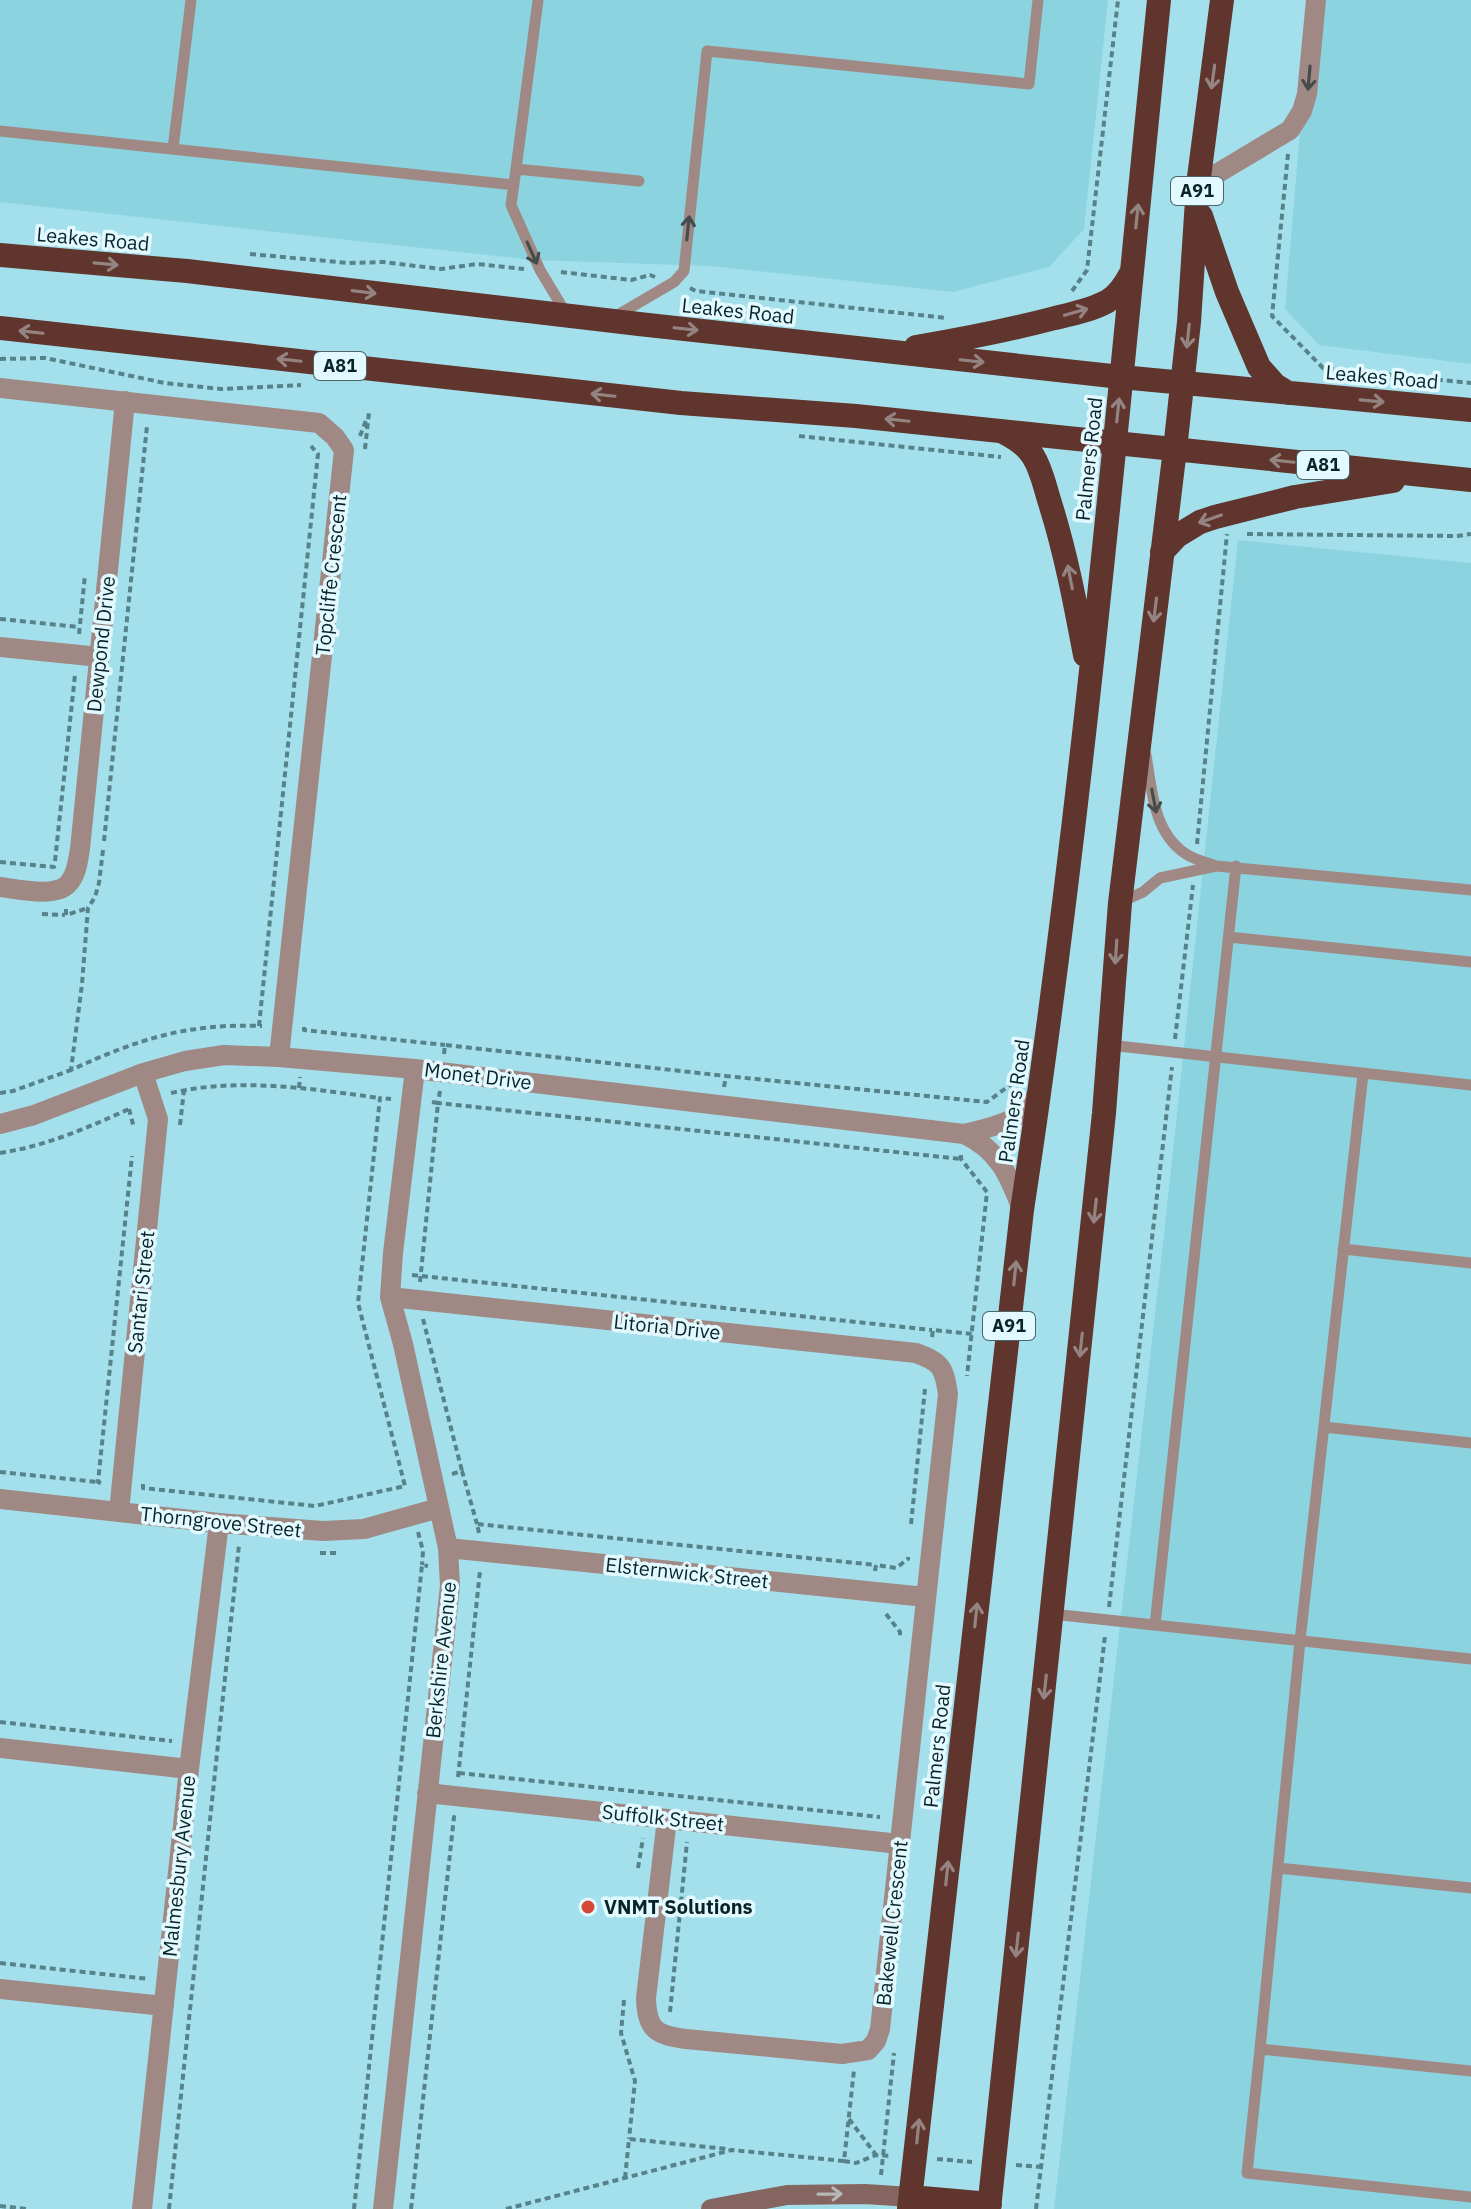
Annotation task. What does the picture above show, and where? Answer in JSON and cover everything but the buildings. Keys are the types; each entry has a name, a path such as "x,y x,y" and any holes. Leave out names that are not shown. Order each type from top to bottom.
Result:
{"highway":[{"name":"Palmers Road","path":"910,2203 1022,1210 1032,1077 1090,681 1159,0"},
{"name":"A91","path":"990,2207 1092,1236 1120,903 1175,449 1189,322 1197,194 1222,0"},
{"path":"1197,194 1227,292 1259,367 1275,385 1288,393"},
{"name":"Leakes Road","path":"0,255 187,271 1121,377 1471,410"},
{"path":"890,352 1010,330 1089,309 1116,296 1131,273"},
{"name":"A81","path":"0,328 681,403 856,416 1471,480"},
{"path":"1003,432 1027,447 1041,473 1065,551 1090,681"},
{"path":"1162,552 1177,536 1215,517 1295,497 1423,475"},
{"path":"910,2203 990,2207"}],"street":[{"path":"1197,194 1290,130 1302,111 1307,94 1316,0"},
{"name":"Topcliffe Crescent","path":"0,388 319,423 344,450 279,1057"},
{"name":"Dewpond Drive","path":"0,887 46,892 59,890 68,885 76,872 125,401"},
{"path":"0,647 100,657"},
{"name":"Monet Drive","path":"0,1124 58,1107 143,1073 185,1061 224,1055 279,1057 442,1072 964,1134 982,1143 1002,1163 1011,1178 1022,1210"},
{"name":"Berkshire Avenue","path":"383,2209 450,1586 448,1548 390,1297 415,1069"},
{"name":"Santari Street","path":"119,1512 158,1119 143,1073"},
{"name":"Monet Drive","path":"964,1134 1018,1118 1035,1101 1032,1077"},
{"name":"Litoria Drive","path":"390,1297 916,1353 932,1358 941,1365"},
{"name":"Bakewell Crescent","path":"857,2053 868,2050 876,2041 880,2029 948,1394 941,1365"},
{"name":"Thorngrove Street","path":"0,1499 323,1531 364,1529 439,1508"},
{"name":"Malmesbury Avenue","path":"142,2209 219,1523"},
{"name":"Elsternwick Street","path":"448,1548 481,1562 925,1597"},
{"path":"0,1748 189,1769"},
{"name":"Suffolk Street","path":"427,1793 900,1844"},
{"path":"667,1819 646,1998 652,2027 664,2036 857,2053"},
{"path":"0,1989 164,2006"},
{"path":"726,2208 787,2195 865,2194 910,2203"}],"lane":[{"path":"173,149 191,0"},
{"path":"538,0 511,205 540,270 567,316"},
{"path":"609,321 674,282 684,271 707,51 1029,84 1038,0"},
{"path":"0,131 514,185"},
{"path":"516,169 639,181"},
{"path":"1142,724 1157,817 1169,837 1195,865"},
{"path":"1120,903 1143,892 1160,878 1195,865 1236,866 1471,890"},
{"path":"1155,1625 1236,866"},
{"path":"1229,937 1471,962"},
{"path":"1109,1045 1471,1085"},
{"path":"1363,1074 1300,1641 1247,2173 1471,2197"},
{"path":"1343,1249 1471,1263"},
{"path":"1324,1427 1471,1443"},
{"path":"1052,1614 1471,1659"},
{"path":"1278,1868 1471,1888"},
{"path":"1260,2049 1471,2071"}],"path":[{"path":"1070,294 1087,270 1118,0"},
{"path":"1290,130 1272,316 1323,368 1471,383"},
{"path":"241,253 441,269 477,264 631,280 650,275 696,291 948,318"},
{"path":"71,1070 88,908 99,883 147,426 161,428"},
{"path":"0,1093 71,1070 143,1039 197,1028 259,1026 318,454 308,442"},
{"path":"1036,2209 1195,865 1227,534"},
{"path":"1243,534 1471,534"},
{"path":"0,619 79,627"},
{"path":"64,673 74,682 120,688"},
{"path":"304,1030 968,1101 987,1102 1032,1077"},
{"path":"445,1045 438,1103 961,1159"},
{"path":"723,1105 726,1076"},
{"path":"0,1153 27,1149 79,1131 153,1098 210,1086 271,1086 380,1098"},
{"path":"179,1138 184,1090"},
{"path":"392,1273 933,1330"},
{"path":"911,1528 925,1390"},
{"path":"0,1472 98,1482"},
{"path":"145,1472 143,1488 315,1506 405,1486"},
{"path":"481,1562 477,1524 896,1568 908,1559 909,1544"},
{"path":"169,2209 239,1545"},
{"path":"876,1565 871,1612 887,1614 900,1632 899,1647"},
{"path":"0,1722 174,1742"},
{"path":"459,1773 880,1817 878,1842"},
{"path":"411,2209 454,1817 470,1819"},
{"path":"0,1963 149,1979"},
{"path":"844,2161 857,2053"},
{"path":"849,2119 876,2155"},
{"path":"625,2178 629,2139 856,2163 883,2155 1041,2167"},
{"path":"506,2209 732,2150"},
{"path":"0,2206 27,2209"}],"shaded area":[{"path":"0,0 1108,0 1084,229 1049,267 953,292 710,266 533,260 0,202"},
{"path":"1311,0 1471,0 1471,364 1319,345 1285,309"},
{"path":"1238,540 1471,563 1471,2209 1054,2209 1164,1235"}],"place":[{"name":"VNMT Solutions","path":"588,1907"}]}
